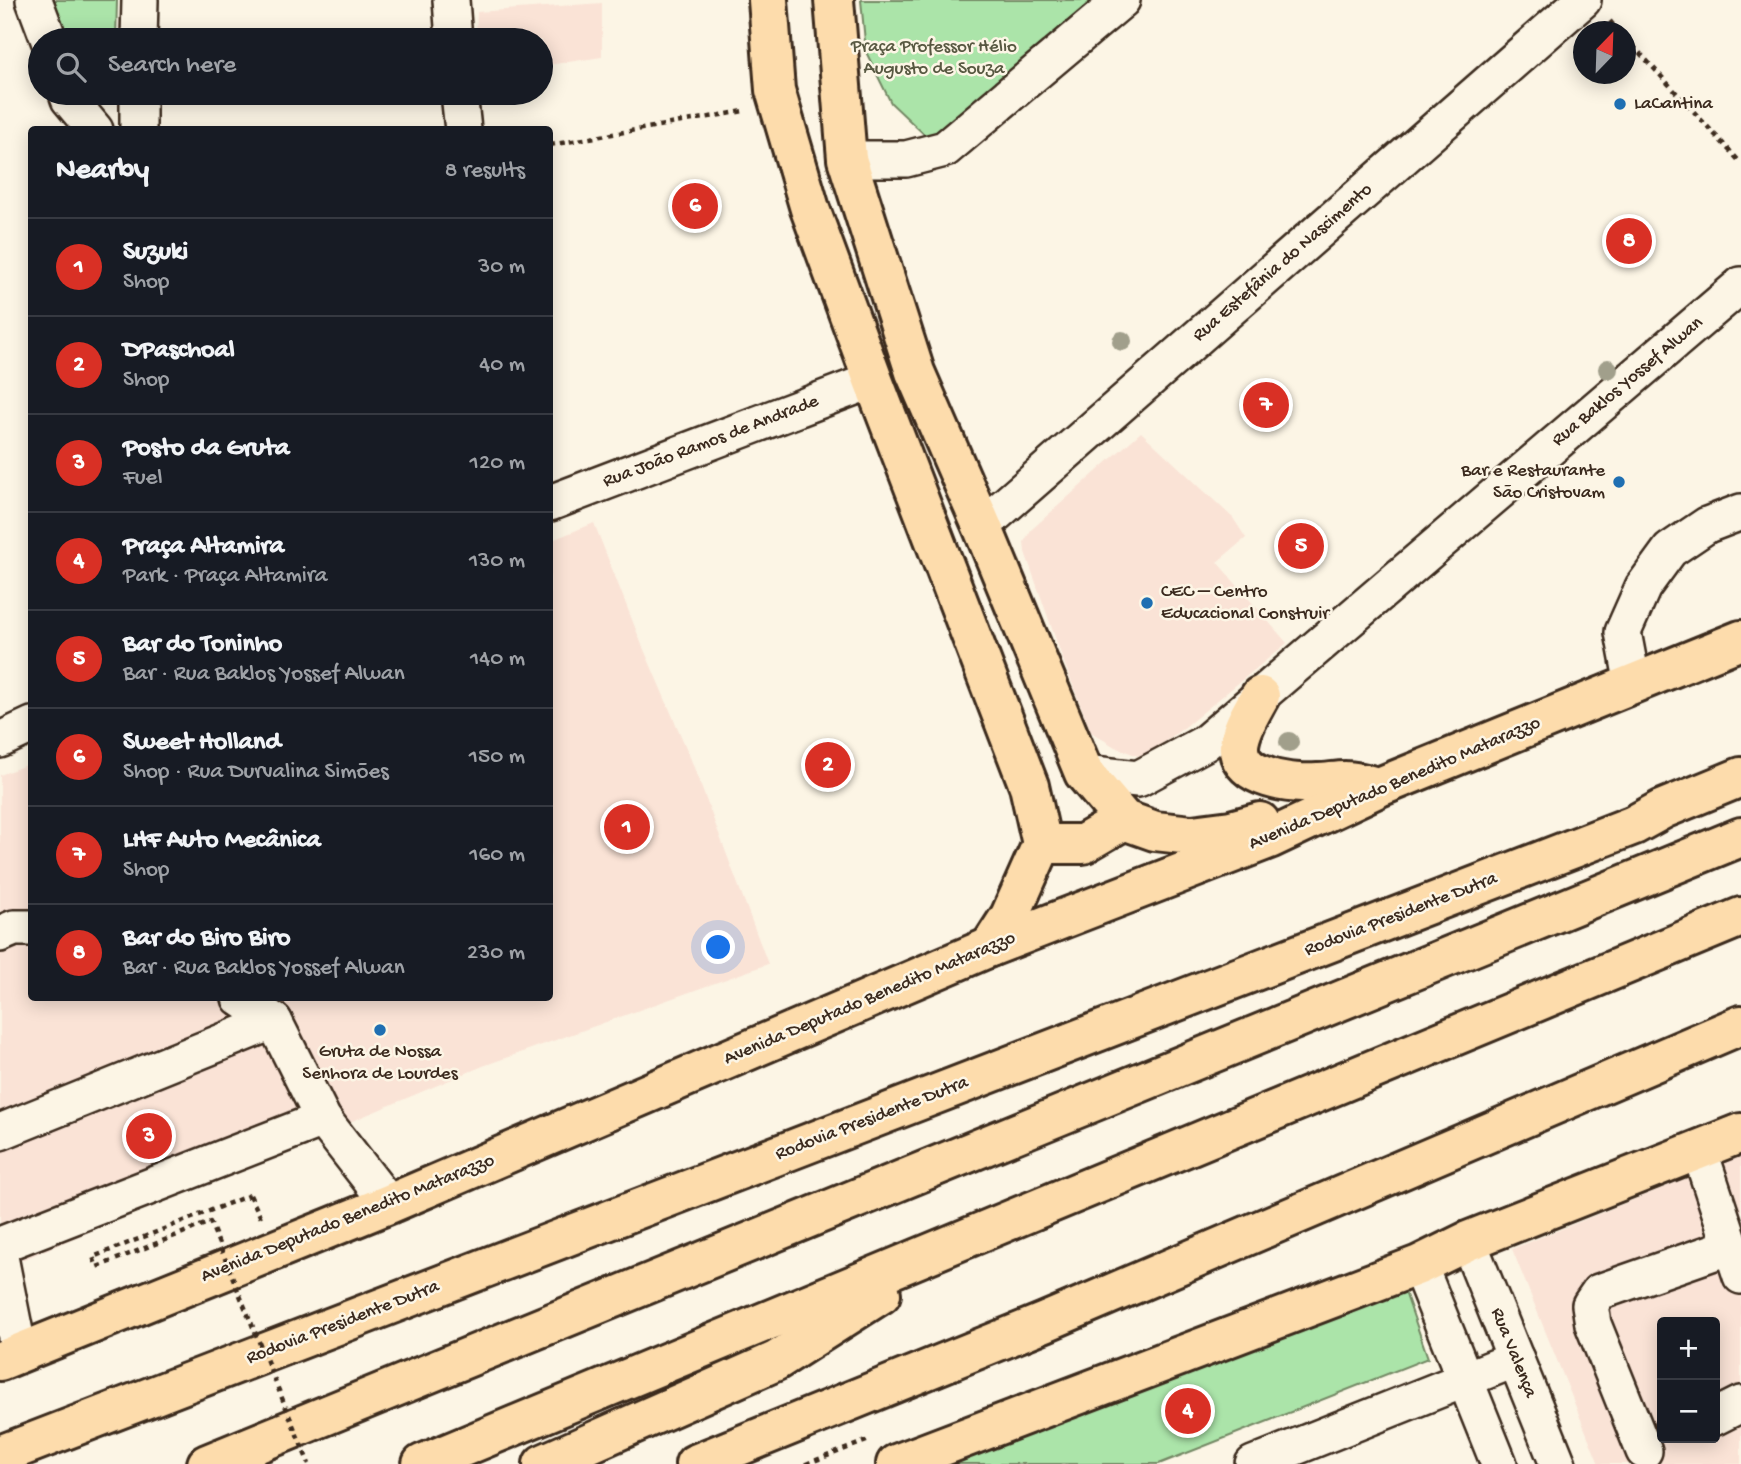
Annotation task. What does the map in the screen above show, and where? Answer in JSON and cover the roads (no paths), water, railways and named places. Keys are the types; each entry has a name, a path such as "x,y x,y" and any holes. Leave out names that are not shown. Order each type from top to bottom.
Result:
{"main road":[{"path":"768,0 775,90 810,209 1029,786 1042,844 1010,916 990,947"},
{"path":"834,0 847,159 915,372 1084,773 1124,820 1155,831 1192,835 1231,830 1379,787"},
{"name":"Avenida Deputado Benedito Matarazzo","path":"9,1356 389,1204 990,947 1269,839 1379,787 1741,640"},
{"path":"1260,696 1239,744 1242,761 1248,768 1261,775 1299,783 1348,781 1379,787"},
{"path":"1663,809 1741,769"},
{"name":"Rodovia Presidente Dutra","path":"0,1455 1608,835 1741,777"},
{"path":"1042,844 1083,844 1124,820"},
{"path":"207,1464 1741,837"},
{"path":"422,1464 1741,917"},
{"path":"695,1464 1045,1322 1741,1025"},
{"path":"887,1450 1419,1265 1468,1241 1741,1133"},
{"path":"543,1464 776,1361 965,1239"}],"street":[{"path":"34,0 44,28"},
{"path":"139,0 139,28"},
{"path":"451,0 453,28"},
{"path":"847,159 906,159 945,149 1122,0"},
{"name":"Rua Estefânia do Nascimento","path":"982,526 1583,0"},
{"path":"74,105 92,126"},
{"path":"138,105 138,126"},
{"path":"460,105 463,126"},
{"name":"Rua Baklos Yossef Alwan","path":"1084,773 1138,779 1205,743 1741,285"},
{"name":"Rua João Ramos de Andrade","path":"553,492 873,380"},
{"path":"1633,685 1623,632 1643,587 1670,550 1707,526 1741,512"},
{"path":"0,740 28,728"},
{"path":"0,934 14,928 28,928"},
{"path":"244,1001 274,1021 323,1119 389,1204"},
{"path":"0,1132 274,1021"},
{"path":"0,1244 323,1119"},
{"path":"1654,1451 1593,1324 1590,1305 1599,1292 1736,1261 1699,1149"},
{"name":"Rua Valença","path":"1468,1241 1558,1464"},
{"path":"0,1257 9,1356"},
{"path":"1419,1265 1499,1464"},
{"path":"1253,1464 1516,1359"},
{"path":"1720,1414 1741,1404"}],"place":[{"name":"LaCantina","path":"1620,104"},
{"name":"Sweet Holland","path":"695,206"},
{"name":"Bar do Biro Biro","path":"1629,241"},
{"name":"LHF Auto Mecânica","path":"1266,405"},
{"name":"Bar e Restaurante São Cristovam","path":"1619,482"},
{"name":"Bar do Toninho","path":"1301,546"},
{"name":"CEC – Centro Educacional Construir","path":"1147,603"},
{"name":"DPaschoal","path":"828,765"},
{"name":"Suzuki","path":"627,827"},
{"name":"Gruta de Nossa Senhora de Lourdes","path":"380,1030"},
{"name":"Posto da Gruta","path":"149,1136"},
{"name":"Praça Altamira","path":"1188,1411"}],"park label":[{"name":"Praça Professor Hélio Augusto de Souza","path":"934,58"}]}
